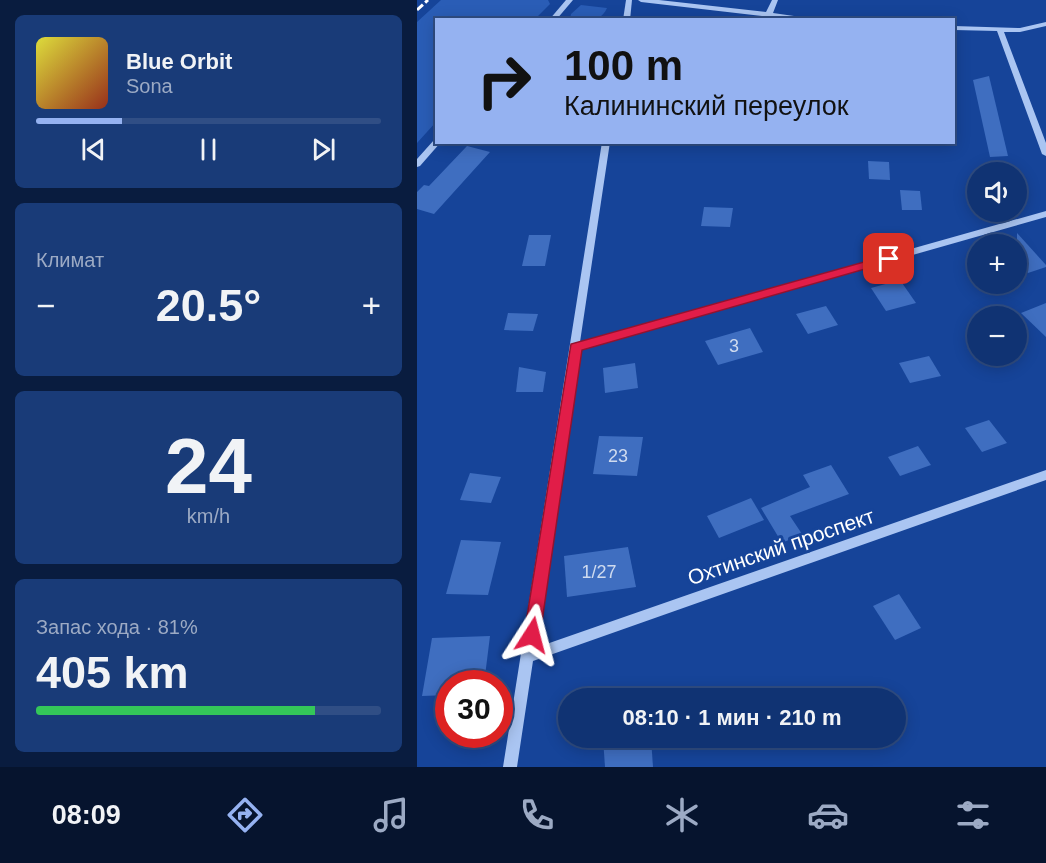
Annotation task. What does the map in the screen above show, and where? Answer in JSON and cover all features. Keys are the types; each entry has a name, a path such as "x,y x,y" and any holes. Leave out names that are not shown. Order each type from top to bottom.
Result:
{"street":[{"path":"554,18 570,0"},
{"path":"626,18 629,0"},
{"path":"641,0 802,18"},
{"path":"769,14 775,0"},
{"path":"955,28 1000,31 1033,28 1046,24"},
{"path":"1000,31 1046,154"},
{"path":"417,164 435,144"},
{"path":"510,767 606,144"},
{"path":"576,347 1046,214"},
{"name":"Охтинский проспект","path":"528,657 1046,474"}],"shaded area":[{"path":"441,0 548,0 550,4 536,18 435,18 435,123 417,143 417,22"},
{"path":"581,5 607,8 598,18 570,18 571,14"}],"building":[{"path":"989,76 1008,156 990,157 973,80"},
{"path":"467,146 490,152 434,214 417,209 417,192 424,185 429,186"},
{"path":"868,161 889,162 890,180 869,179"},
{"path":"900,190 920,191 922,210 902,210"},
{"path":"704,207 733,208 730,227 701,226"},
{"path":"529,235 551,235 545,266 522,266"},
{"path":"1027,244 1046,265 1046,267 1028,273"},
{"path":"900,280 916,303 886,311 871,288"},
{"path":"1046,303 1046,337 1027,319 1027,311"},
{"path":"826,306 838,325 808,334 796,314"},
{"path":"508,313 538,314 533,331 504,330"},
{"path":"750,328 763,352 718,365 705,341"},
{"path":"929,356 941,376 910,383 899,363"},
{"path":"635,363 638,388 605,393 603,368"},
{"path":"519,367 546,372 543,392 516,392"},
{"path":"989,420 1007,443 982,452 965,428"},
{"path":"599,436 643,437 637,476 593,474"},
{"path":"918,446 931,465 900,476 888,457"},
{"path":"831,465 849,494 790,516 802,534 782,543 761,508 810,487 803,475"},
{"path":"470,473 501,477 491,503 460,500"},
{"path":"751,498 764,520 719,538 707,516"},
{"path":"461,540 501,542 488,595 446,594"},
{"path":"628,547 636,587 567,597 564,556"},
{"path":"899,594 921,628 895,640 873,606"},
{"path":"490,636 486,670 435,670 435,696 422,696 432,638"},
{"path":"604,748 652,748 653,767 605,767"}],"railway":[{"path":"417,10 428,0"}],"route":[{"path":"532,635 576,347 889,259"}]}
